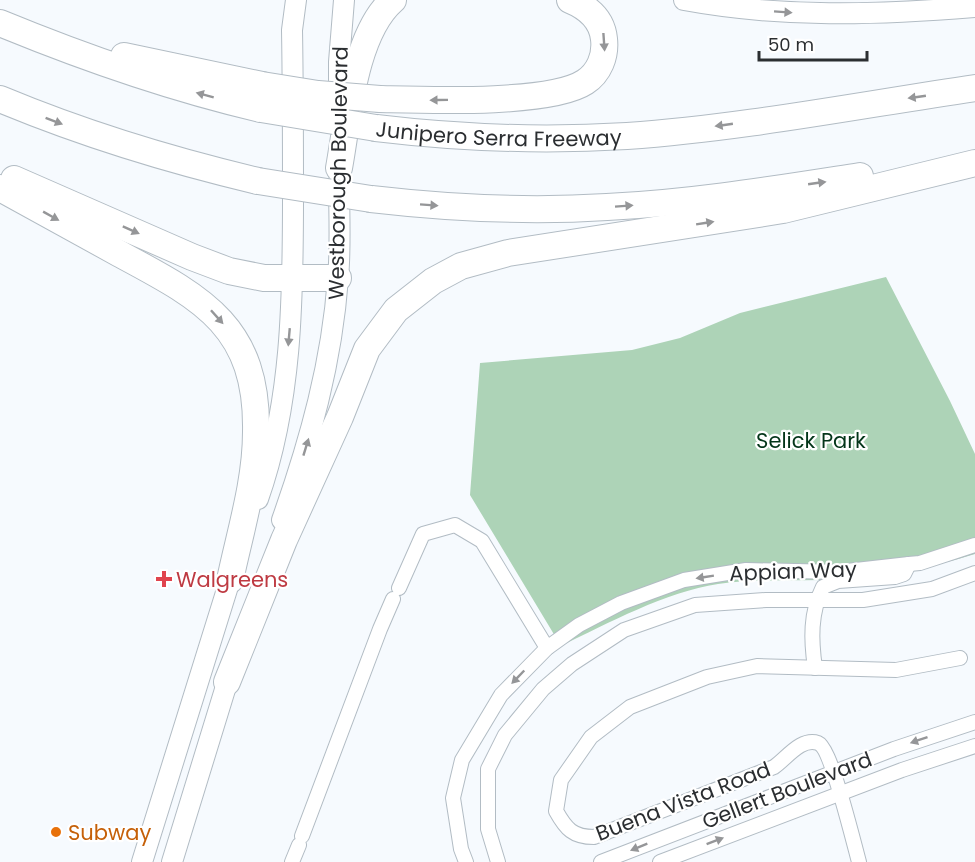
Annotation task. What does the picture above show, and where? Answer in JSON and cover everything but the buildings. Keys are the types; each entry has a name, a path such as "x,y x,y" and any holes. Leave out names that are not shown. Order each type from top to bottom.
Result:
{"highway":[{"path":"339,168 363,49 376,19 393,0"},
{"path":"261,97 318,94 380,99 499,98 547,94 579,86 600,66 605,51 604,36 593,15 583,6 570,0"},
{"name":"Junipero Serra Freeway","path":"0,23 152,80 261,97 315,120 490,138 626,136 730,124 975,88"},
{"path":"0,99 67,126 126,146 186,164 258,181 371,199 479,208 605,208 720,197 975,161"},
{"path":"227,682 280,550 340,417 363,356 396,310 433,281 461,266 508,254 773,212 975,161"},
{"path":"0,173 216,267 252,276 338,278"},
{"path":"0,188 190,293 221,322 239,349 248,369 254,392 256,437 250,484 230,580"}],"main road":[{"name":"Westborough Boulevard","path":"142,862 230,580 260,494 278,420 287,365 292,278 292,30 296,0"},
{"name":"Westborough Boulevard","path":"172,862 227,682 312,426 326,372 338,278 339,62 344,0"},
{"path":"684,0 751,10 814,14 896,13 975,7"}],"street":[{"path":"292,862 380,629 423,534 455,525 482,541 547,648"},
{"name":"Appian Way","path":"466,862 461,849 453,798 462,760 501,695 547,648 579,626 621,603 684,580 746,570 838,572 920,563 975,545"},
{"path":"815,669 813,614 823,587 832,583 895,577 904,574 909,564"},
{"name":"Appian Way","path":"498,862 488,829 488,769 505,735 543,689 572,664 624,630 695,605 738,601 863,600 932,589 975,573"},
{"name":"Buena Vista Road","path":"833,772 824,748 818,743 810,743 796,748 774,767 594,837 582,837 571,833 556,812 561,780 591,737 630,707 717,675 757,666 896,670 960,658"},
{"name":"Gellert Boulevard","path":"601,862 833,772 944,731 975,722"},
{"name":"Gellert Boulevard","path":"665,861 931,760 975,746"},
{"path":"833,772 859,862"},
{"path":"661,838 665,861"}],"green space":[{"name":"Selick Park","path":"886,277 975,454 975,554 927,567 878,576 829,580 734,582 698,588 638,609 561,646 470,495 480,363 632,350 680,338 740,313"}],"place":[{"name":"Walgreens","path":"164,579"},
{"name":"Subway","path":"56,832"}]}
